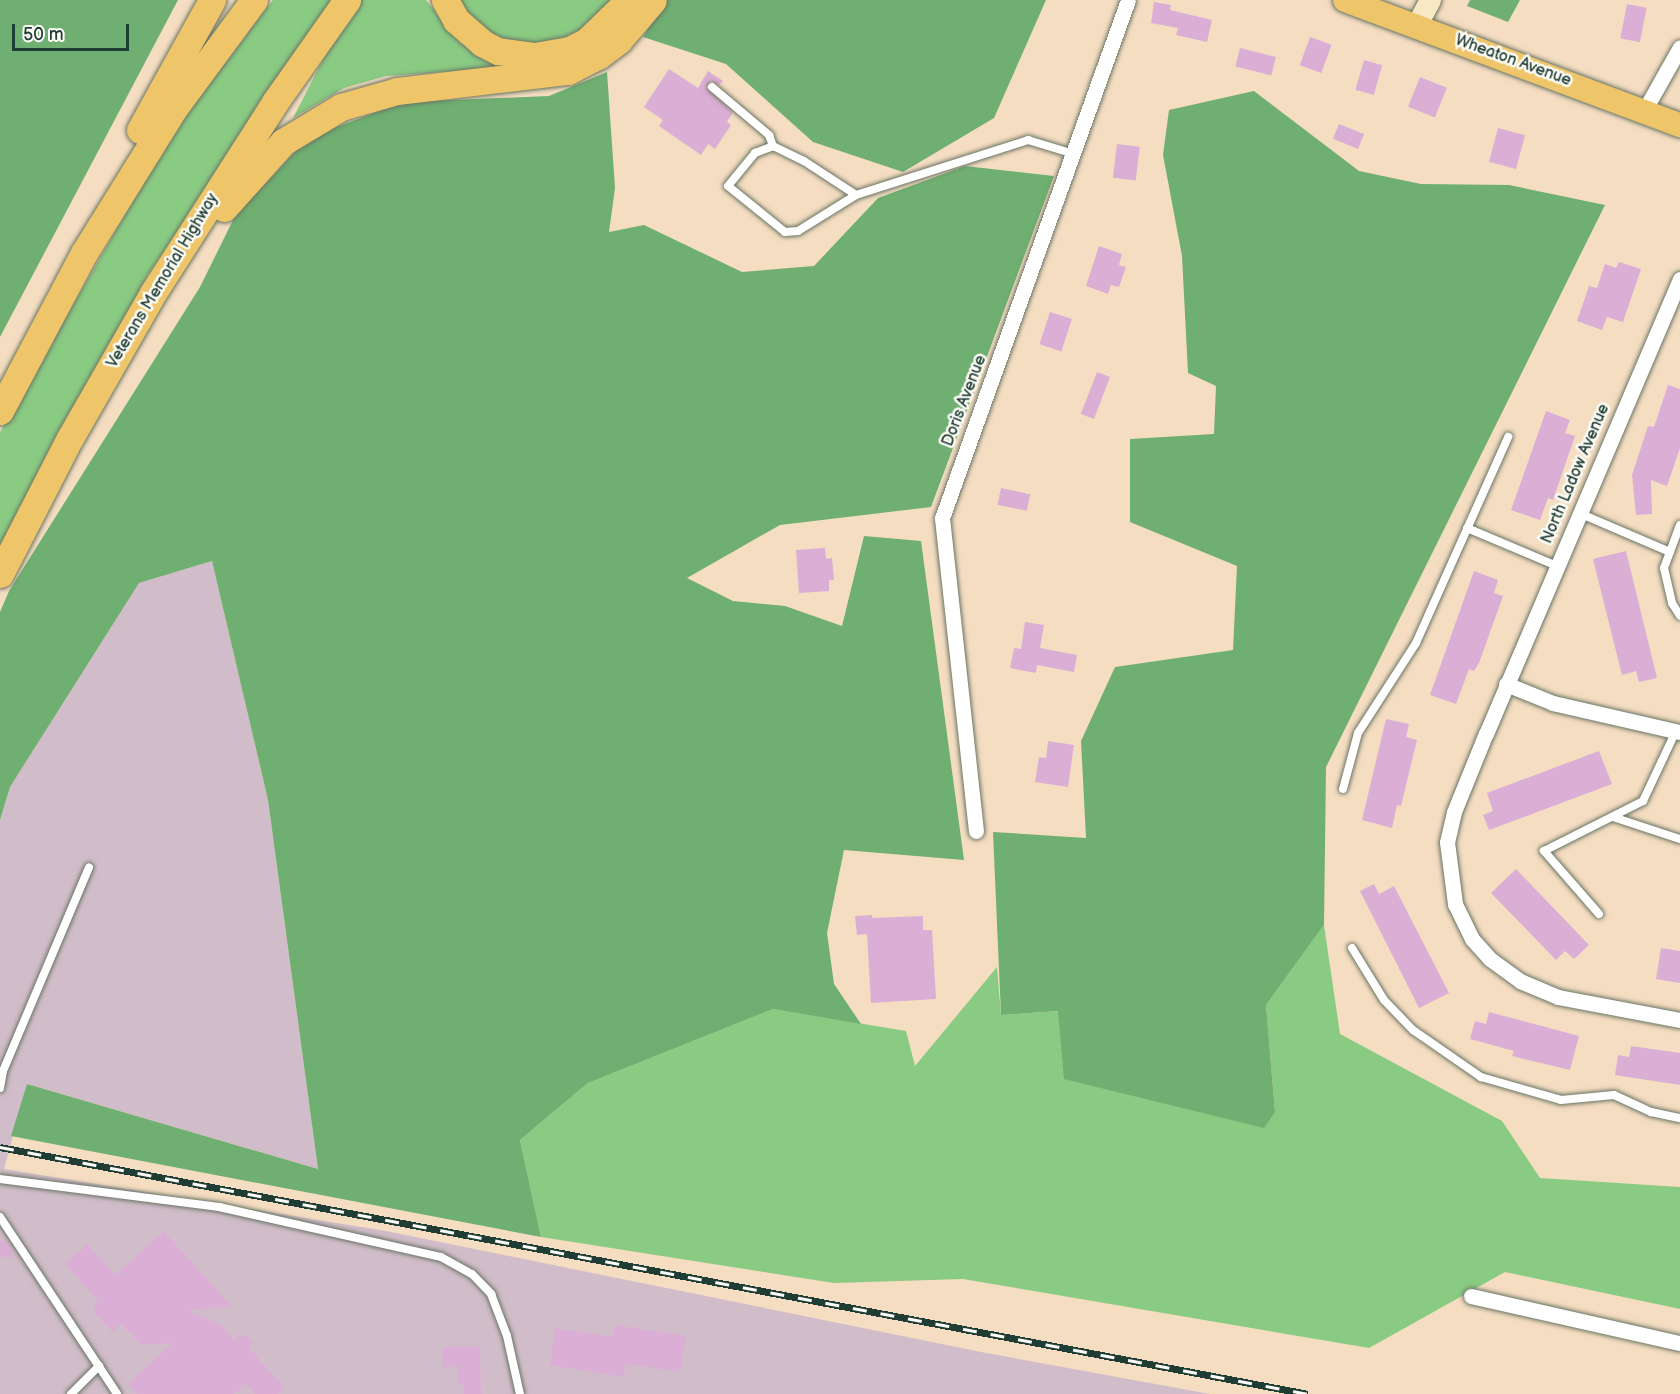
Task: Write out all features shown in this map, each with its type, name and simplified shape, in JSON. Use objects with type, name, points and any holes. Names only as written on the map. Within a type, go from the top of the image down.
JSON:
[{"type":"highway","points":[[84,253],[99,202],[212,0]]},
{"type":"highway","points":[[0,411],[84,253],[175,106],[254,0]]},
{"type":"highway","name":"Veterans Memorial Highway","points":[[0,574],[130,333],[190,232],[347,0]]},
{"type":"highway","points":[[445,0],[461,26],[482,43],[498,51],[534,56],[570,50],[587,41],[629,0]]},
{"type":"highway","points":[[130,333],[252,174],[284,142],[323,116],[397,90],[568,71],[598,56],[619,40],[654,0]]},
{"type":"main road","name":"Wheaton Avenue","points":[[1345,0],[1680,125]]},
{"type":"main road","points":[[1416,26],[1430,0]]},
{"type":"street","name":"Doris Avenue","points":[[976,831],[942,518],[1075,154],[1128,0]]},
{"type":"street","points":[[1644,111],[1680,47]]},
{"type":"street","name":"North Ladow Avenue","points":[[1680,279],[1506,684],[1454,812],[1448,842],[1455,904],[1472,939],[1520,981],[1558,997],[1680,1020]]},
{"type":"street","points":[[1506,684],[1553,703],[1678,732]]},
{"type":"street","points":[[1471,1296],[1680,1343]]},
{"type":"lane","points":[[712,87],[769,135],[773,146],[804,161],[856,195]]},
{"type":"lane","points":[[773,146],[755,153],[728,186],[785,232],[798,231],[856,195],[1028,140],[1075,154]]},
{"type":"lane","points":[[1343,789],[1358,733],[1416,643],[1508,437]]},
{"type":"lane","points":[[1579,513],[1670,552]]},
{"type":"lane","points":[[1680,525],[1664,568],[1672,603],[1680,616]]},
{"type":"lane","points":[[1467,528],[1557,566]]},
{"type":"lane","points":[[1599,914],[1544,851],[1643,801],[1678,732]]},
{"type":"lane","points":[[1613,817],[1680,839]]},
{"type":"lane","points":[[0,1088],[3,1071],[89,867]]},
{"type":"lane","points":[[1352,948],[1383,1000],[1413,1030],[1481,1077],[1561,1100],[1614,1095],[1651,1112],[1680,1118]]},
{"type":"lane","points":[[0,1179],[219,1207],[441,1257],[472,1274],[491,1294],[507,1336],[520,1394]]},
{"type":"lane","points":[[1,1219],[117,1394]]},
{"type":"lane","points":[[71,1394],[99,1366]]},
{"type":"shaded area","points":[[212,561],[268,800],[318,1169],[27,1084],[4,1169],[386,1231],[981,1352],[1210,1394],[0,1394],[0,820],[10,787],[139,583]]},
{"type":"green space","points":[[0,0],[178,0],[0,337]]},
{"type":"green space","points":[[273,0],[336,0],[147,276],[0,551],[0,432],[175,128]]},
{"type":"green space","points":[[359,0],[426,0],[460,43],[520,66],[386,76],[344,88],[293,118],[343,21]]},
{"type":"green space","points":[[456,0],[615,0],[593,24],[543,47],[493,39],[462,12]]},
{"type":"green space","points":[[666,0],[1046,0],[994,118],[903,172],[813,142],[726,64],[643,37]]},
{"type":"green space","points":[[1470,0],[1520,0],[1508,22],[1467,6]]},
{"type":"green space","points":[[607,72],[615,188],[609,232],[644,225],[742,272],[814,266],[878,198],[965,166],[1054,176],[931,507],[780,525],[687,578],[733,601],[785,606],[842,626],[864,536],[921,541],[964,860],[844,850],[827,933],[834,984],[861,1024],[773,1009],[588,1083],[520,1140],[541,1237],[11,1136],[27,1084],[318,1169],[268,800],[212,561],[139,583],[10,787],[0,820],[0,612],[9,591],[200,287],[235,216],[309,137],[404,102],[549,96]]},
{"type":"green space","points":[[1254,91],[1359,171],[1421,184],[1509,185],[1605,205],[1326,767],[1324,925],[1266,1005],[1275,1112],[1264,1128],[1064,1079],[1058,1011],[1001,1015],[993,832],[1086,838],[1081,741],[1115,667],[1233,650],[1237,566],[1130,522],[1130,439],[1214,434],[1216,386],[1188,373],[1182,256],[1163,155],[1169,110]]},
{"type":"green space","points":[[1324,925],[1340,1034],[1502,1121],[1540,1178],[1680,1187],[1680,1309],[1505,1272],[1369,1348],[963,1279],[834,1283],[541,1237],[520,1140],[588,1083],[773,1009],[906,1031],[915,1066],[997,967],[1001,1015],[1059,1011],[1275,1112],[1266,1005]]},
{"type":"building","points":[[1154,2],[1171,5],[1170,10],[1212,20],[1207,42],[1176,35],[1178,28],[1151,23]]},
{"type":"building","points":[[1627,4],[1647,8],[1640,42],[1620,38]]},
{"type":"building","points":[[1310,37],[1332,45],[1321,73],[1300,65]]},
{"type":"building","points":[[1240,48],[1276,57],[1271,75],[1235,66]]},
{"type":"building","points":[[1364,60],[1382,65],[1374,95],[1355,90]]},
{"type":"building","points":[[669,69],[698,88],[708,71],[723,81],[719,85],[711,81],[706,87],[733,112],[727,122],[731,125],[715,149],[708,144],[701,155],[659,126],[663,120],[644,107]]},
{"type":"building","points":[[1420,77],[1447,88],[1435,118],[1408,107]]},
{"type":"building","points":[[1339,124],[1364,134],[1358,149],[1333,139]]},
{"type":"building","points":[[1498,128],[1525,135],[1516,169],[1489,162]]},
{"type":"building","points":[[1117,144],[1140,147],[1136,181],[1113,178]]},
{"type":"building","points":[[1099,246],[1122,254],[1119,265],[1126,267],[1119,287],[1111,285],[1108,294],[1086,286]]},
{"type":"building","points":[[1619,262],[1641,269],[1623,322],[1607,317],[1602,330],[1577,321],[1589,286],[1597,288],[1605,264],[1616,268]]},
{"type":"building","points":[[1050,312],[1072,319],[1061,351],[1039,344]]},
{"type":"building","points":[[1097,372],[1110,377],[1094,419],[1081,414]]},
{"type":"building","points":[[1668,385],[1680,389],[1680,448],[1667,486],[1651,480],[1652,514],[1636,515],[1632,475],[1648,426],[1654,427]]},
{"type":"building","points":[[1546,411],[1570,420],[1565,433],[1575,436],[1553,500],[1548,498],[1540,520],[1511,510]]},
{"type":"building","points":[[1001,488],[1030,494],[1027,511],[997,505]]},
{"type":"building","points":[[825,548],[826,559],[832,558],[834,580],[829,580],[829,591],[799,593],[796,550]]},
{"type":"building","points":[[1626,551],[1657,678],[1639,682],[1636,671],[1622,675],[1593,559]]},
{"type":"building","points":[[1474,571],[1498,580],[1494,593],[1503,596],[1479,663],[1474,671],[1469,669],[1456,704],[1430,695]]},
{"type":"building","points":[[1025,622],[1044,625],[1040,648],[1077,655],[1074,672],[1037,665],[1036,673],[1010,668],[1014,648],[1021,649]]},
{"type":"building","points":[[1386,719],[1409,724],[1406,737],[1417,740],[1401,806],[1397,805],[1392,828],[1362,820]]},
{"type":"building","points":[[1048,741],[1074,745],[1068,787],[1035,782],[1039,757],[1046,758]]},
{"type":"building","points":[[1599,751],[1612,784],[1489,830],[1483,815],[1493,811],[1487,793]]},
{"type":"building","points":[[1516,869],[1589,945],[1574,959],[1565,951],[1556,960],[1491,893]]},
{"type":"building","points":[[1374,884],[1379,894],[1394,886],[1449,993],[1419,1008],[1360,891]]},
{"type":"building","points":[[872,915],[872,918],[923,916],[923,930],[932,930],[936,999],[871,1003],[867,934],[857,935],[855,916]]},
{"type":"building","points":[[1661,948],[1680,951],[1680,983],[1656,979]]},
{"type":"building","points":[[1489,1012],[1579,1036],[1570,1070],[1512,1056],[1514,1051],[1470,1039],[1475,1021],[1486,1024]]},
{"type":"building","points":[[1631,1046],[1680,1053],[1680,1085],[1615,1075],[1618,1055],[1629,1057]]},
{"type":"building","points":[[164,1231],[231,1306],[187,1310],[221,1325],[235,1341],[239,1333],[253,1340],[249,1348],[285,1388],[278,1394],[255,1394],[245,1384],[234,1394],[137,1394],[128,1384],[173,1343],[141,1345],[121,1324],[112,1332],[93,1312],[98,1301],[65,1264],[87,1244],[115,1275]]},
{"type":"building","points":[[0,1241],[9,1242],[13,1257],[0,1257]]},
{"type":"building","points":[[615,1325],[686,1336],[680,1372],[626,1364],[624,1377],[550,1365],[555,1328],[613,1337]]},
{"type":"building","points":[[443,1347],[480,1347],[481,1394],[464,1394],[464,1384],[457,1384],[457,1367],[443,1367]]},
{"type":"railway","points":[[0,1147],[1308,1394]]}]
